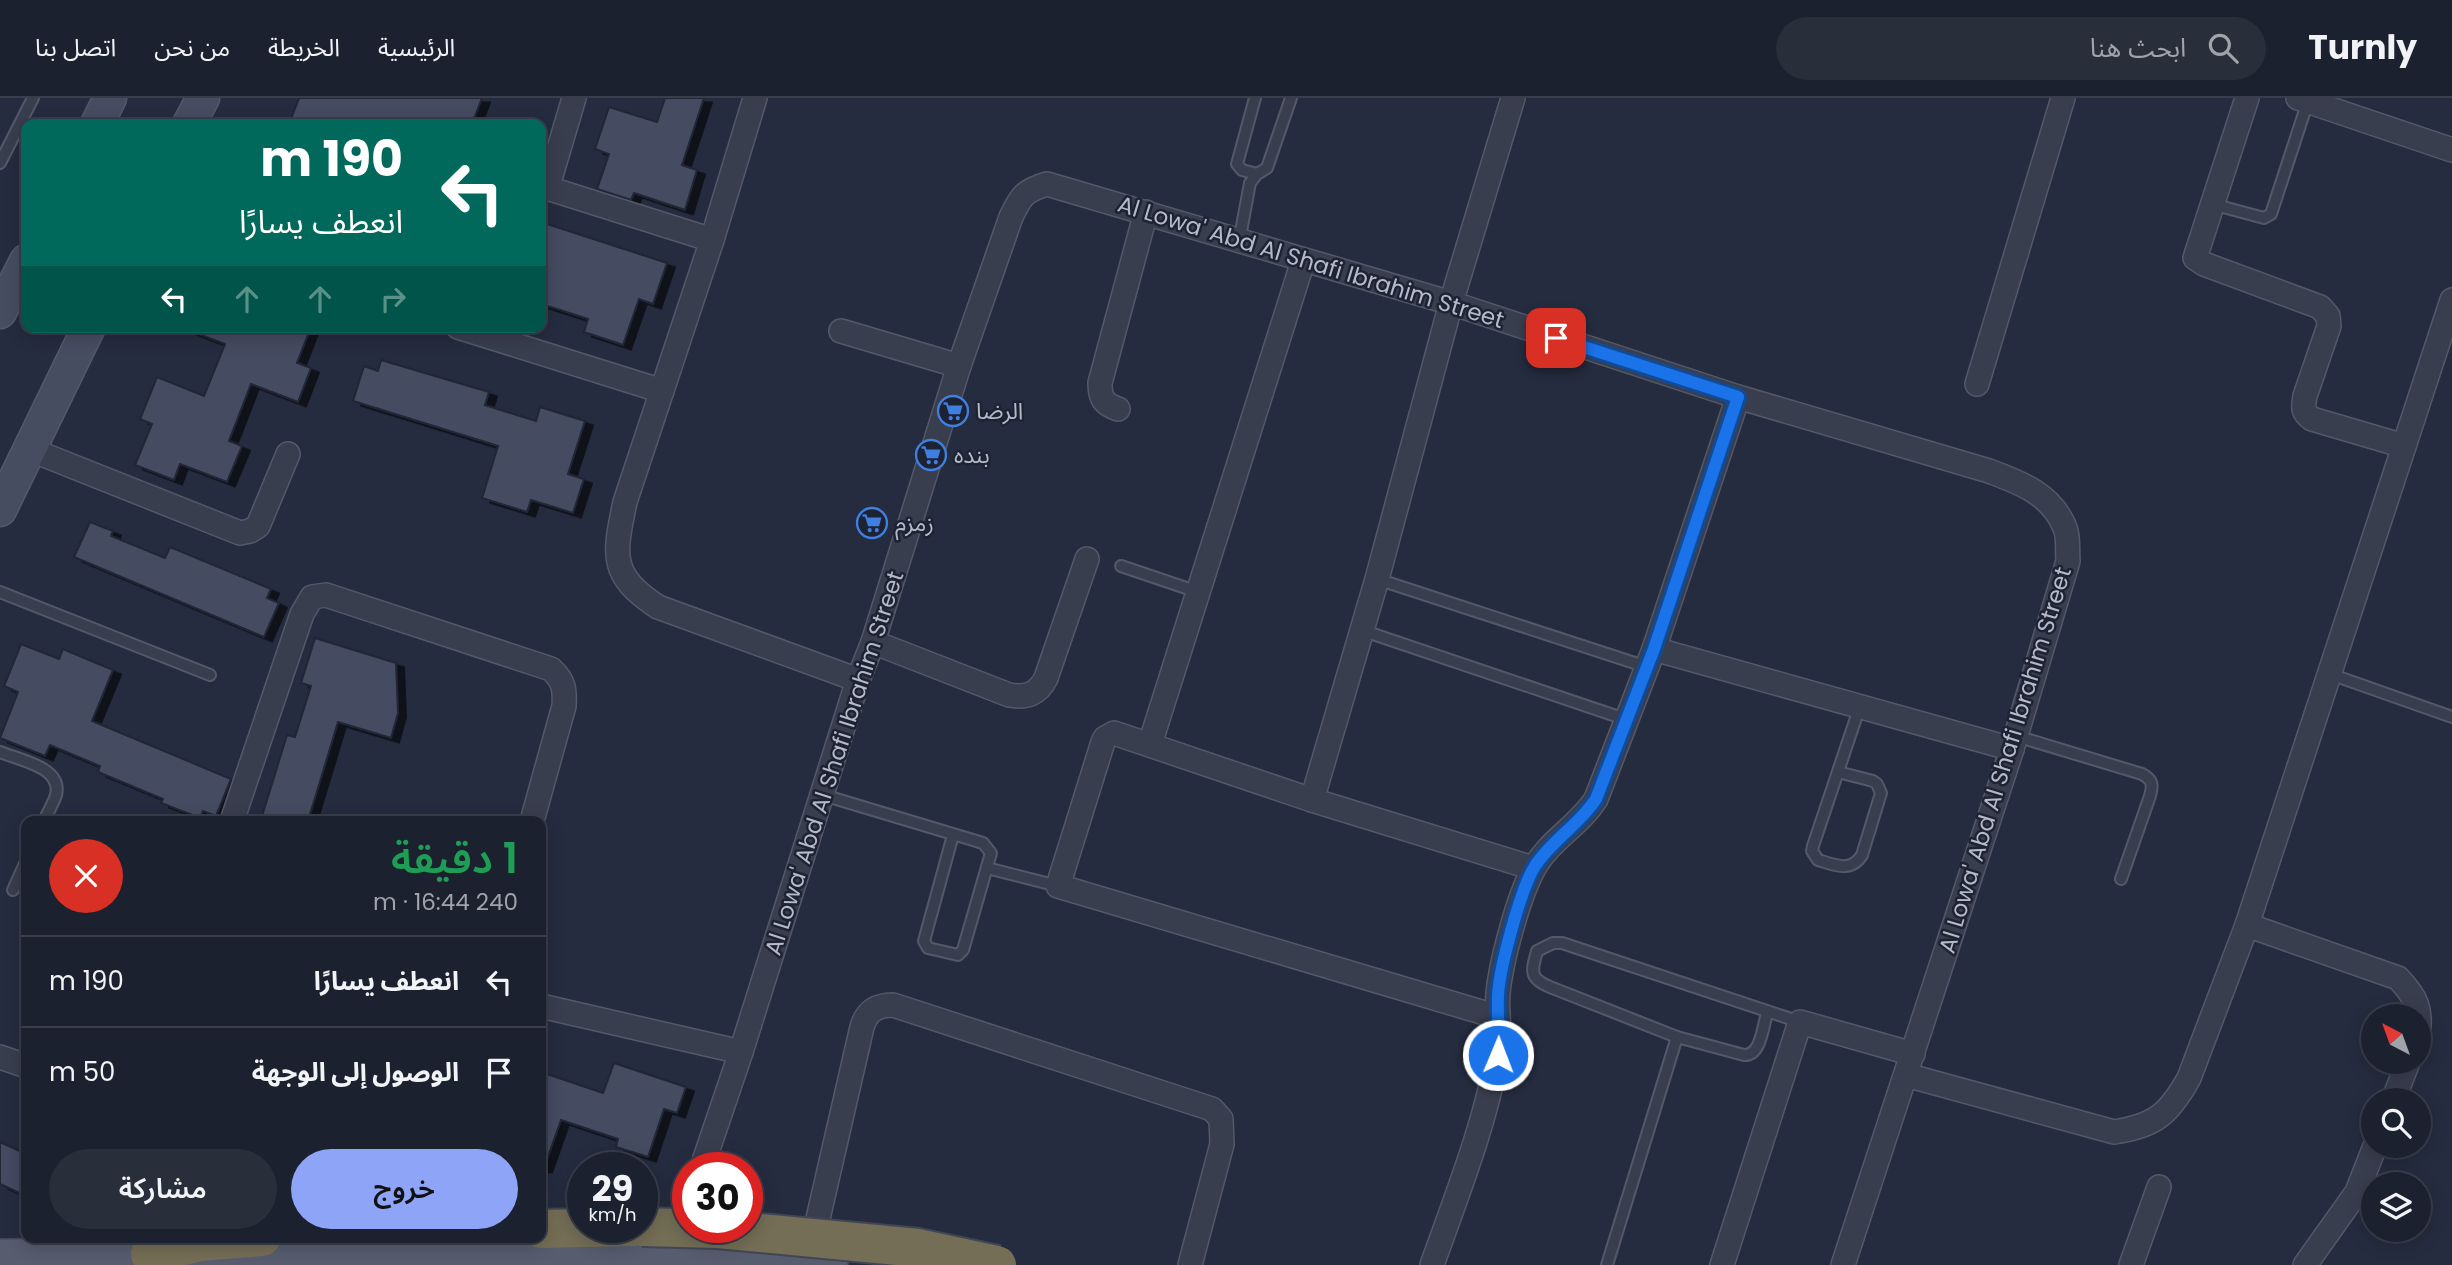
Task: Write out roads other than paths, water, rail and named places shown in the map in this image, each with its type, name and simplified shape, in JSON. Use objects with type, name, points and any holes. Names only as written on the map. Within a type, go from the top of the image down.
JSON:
[{"type":"highway","points":[[658,1227],[718,1229],[918,1248],[997,1265]]},
{"type":"highway","points":[[546,1229],[567,1228]]},
{"type":"highway","points":[[150,1254],[196,1243]]},
{"type":"main road","points":[[100,119],[110,98]]},
{"type":"main road","points":[[0,312],[21,271]]},
{"type":"main road","points":[[0,510],[86,333]]},
{"type":"main road","points":[[0,1257],[673,1252],[819,1264]]},
{"type":"street","points":[[755,98],[712,240],[625,502],[617,545],[620,571],[637,593],[659,607],[858,680]]},
{"type":"street","points":[[1312,800],[1377,579],[1451,303],[1513,98]]},
{"type":"street","points":[[1977,384],[2063,98]]},
{"type":"street","points":[[2247,98],[2195,258],[2320,307],[2328,316],[2329,326],[2305,396],[2305,414],[2312,419],[2404,446]]},
{"type":"street","points":[[546,181],[571,99]]},
{"type":"street","points":[[2303,100],[2452,150]]},
{"type":"street","name":"Al Lowa' Abd Al Shafi Ibrahim Street","points":[[707,1152],[858,680],[873,642],[959,366],[1011,217],[1021,197],[1030,189],[1047,184],[1451,303],[1738,397],[1989,471],[2024,484],[2047,500],[2066,528],[2068,561],[2014,742],[1843,1265]]},
{"type":"street","points":[[546,189],[712,240]]},
{"type":"street","points":[[1118,409],[1107,405],[1101,399],[1100,383],[1146,212]]},
{"type":"street","points":[[1150,744],[1303,261]]},
{"type":"street","points":[[1722,1265],[1800,1022],[1909,1064],[2091,1127],[2114,1132],[2139,1128],[2161,1117],[2177,1099],[2189,1078],[2247,925],[2452,300]]},
{"type":"street","points":[[841,331],[959,366]]},
{"type":"street","points":[[477,333],[662,391]]},
{"type":"street","points":[[1432,1265],[1490,1090],[1498,1055],[1498,994],[1523,894],[1534,868],[1559,837],[1581,819],[1596,799],[1651,658],[1738,397]]},
{"type":"street","points":[[29,449],[240,533],[258,526],[288,454]]},
{"type":"street","points":[[873,642],[1009,695],[1030,695],[1041,688],[1046,678],[1087,559]]},
{"type":"street","points":[[234,816],[302,614],[312,597],[326,595],[551,669],[560,677],[565,688],[564,706],[534,816]]},
{"type":"street","points":[[1651,658],[2014,742]]},
{"type":"street","points":[[1499,1017],[1058,886],[1105,737],[1118,733],[1312,800],[1534,868]]},
{"type":"street","points":[[2247,925],[2398,978],[2413,994],[2417,1004]]},
{"type":"street","points":[[819,1264],[862,1027],[865,1017],[872,1009],[882,1005],[905,1009],[1212,1109],[1221,1119],[1222,1144],[1190,1265]]},
{"type":"street","points":[[546,1007],[741,1052]]},
{"type":"street","points":[[0,1057],[21,1064]]},
{"type":"street","points":[[2305,1265],[2357,1192],[2370,1158]]},
{"type":"street","points":[[2131,1265],[2160,1187]]},
{"type":"street","points":[[673,1252],[676,1243]]},
{"type":"lane","points":[[22,119],[33,98]]},
{"type":"lane","points":[[1255,98],[1237,164],[1242,170],[1257,174]]},
{"type":"lane","points":[[1239,242],[1251,183],[1257,174],[1267,169],[1291,98]]},
{"type":"lane","points":[[2212,204],[2264,218],[2271,214],[2303,100]]},
{"type":"lane","points":[[0,163],[21,122]]},
{"type":"lane","points":[[1121,566],[1199,592]]},
{"type":"lane","points":[[1377,579],[1651,658]]},
{"type":"lane","points":[[0,592],[210,675]]},
{"type":"lane","points":[[1361,630],[1625,719]]},
{"type":"lane","points":[[2330,674],[2452,717]]},
{"type":"lane","points":[[1838,772],[1873,781],[1881,793],[1862,855],[1852,866],[1845,867],[1818,860],[1812,851],[1838,772],[1860,706]]},
{"type":"lane","points":[[2014,742],[2150,778],[2153,786],[2121,879]]},
{"type":"lane","points":[[0,752],[48,771],[55,778],[56,796],[46,816]]},
{"type":"lane","points":[[823,795],[983,843],[988,847],[991,853],[988,868],[962,952],[956,955],[928,948],[924,941],[953,835]]},
{"type":"lane","points":[[988,868],[1058,886]]},
{"type":"lane","points":[[13,890],[21,872]]},
{"type":"lane","points":[[1767,1013],[1755,1051],[1749,1055],[1677,1037],[1542,984],[1535,978],[1532,970],[1537,951],[1553,943],[1562,943],[1800,1022]]},
{"type":"lane","points":[[1606,1265],[1677,1037]]},
{"type":"place","name":"الرضا","points":[[953,411]]},
{"type":"place","name":"بنده","points":[[931,455]]},
{"type":"place","name":"زمزم","points":[[872,523]]}]
